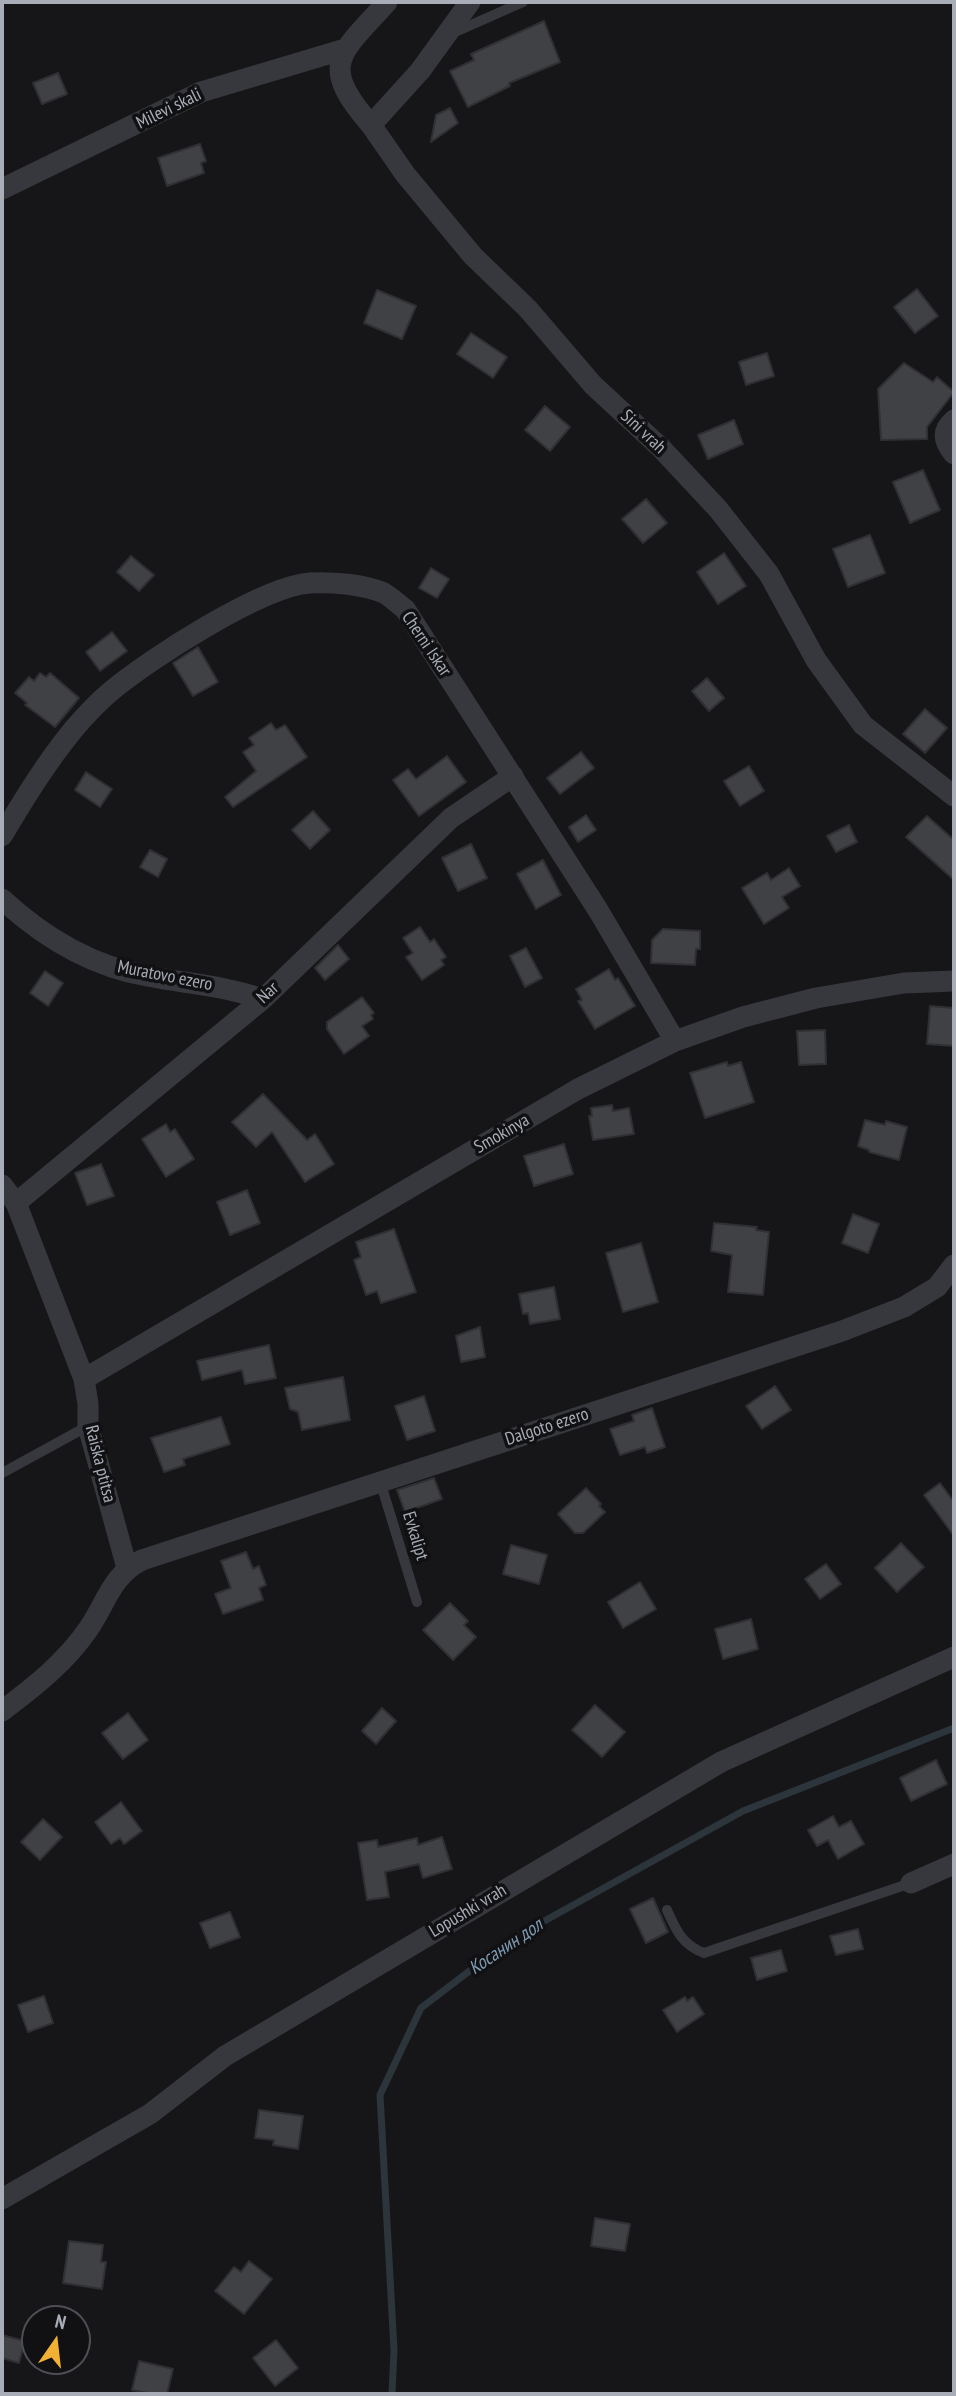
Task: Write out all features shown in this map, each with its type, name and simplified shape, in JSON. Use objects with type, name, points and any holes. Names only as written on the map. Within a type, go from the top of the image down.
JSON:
[{"type":"street","points":[[345,49],[387,2]]},
{"type":"street","points":[[371,125],[420,71],[470,2]]},
{"type":"street","name":"Sini vrah","points":[[345,49],[339,70],[343,85],[355,106],[405,174],[473,256],[528,309],[593,385],[662,448],[718,509],[769,574],[816,660],[863,725],[954,796]]},
{"type":"street","name":"Milevi skali","points":[[2,189],[201,92],[345,49]]},
{"type":"street","points":[[954,419],[944,436],[954,454]]},
{"type":"street","name":"Cherni Iskar","points":[[2,836],[36,780],[74,729],[110,692],[169,651],[238,609],[284,589],[308,583],[359,587],[384,593],[405,609],[598,910],[675,1041]]},
{"type":"street","name":"Nar","points":[[16,1203],[262,999],[451,818],[513,776]]},
{"type":"street","name":"Muratovo ezero","points":[[2,899],[23,919],[73,951],[108,966],[146,976],[233,989],[262,999]]},
{"type":"street","name":"Smokinya","points":[[85,1379],[578,1089],[675,1041],[743,1017],[816,998],[904,983],[954,981]]},
{"type":"street","name":"Raiska ptitsa","points":[[2,1185],[16,1203],[85,1379],[88,1426],[127,1568]]},
{"type":"street","name":"Dalgoto ezero","points":[[127,1568],[171,1549],[842,1331],[904,1307],[937,1287],[954,1265]]},
{"type":"street","points":[[2,1711],[41,1682],[66,1655],[89,1628],[106,1597],[127,1568]]},
{"type":"street","name":"Lopushki vrah","points":[[2,2199],[150,2114],[225,2056],[721,1762],[954,1657]]},
{"type":"street","points":[[911,1882],[954,1864]]},
{"type":"lane","points":[[444,37],[523,2]]},
{"type":"lane","points":[[2,1473],[88,1426]]},
{"type":"lane","name":"Evkalipt","points":[[380,1481],[417,1601]]},
{"type":"lane","points":[[667,1910],[679,1936],[690,1948],[704,1954],[911,1882]]},
{"type":"building","points":[[544,21],[560,62],[509,83],[510,86],[468,107],[450,71],[474,60],[471,54]]},
{"type":"building","points":[[58,73],[67,94],[42,104],[33,83]]},
{"type":"building","points":[[450,108],[458,123],[431,142],[436,115]]},
{"type":"building","points":[[200,144],[206,161],[201,163],[204,173],[167,186],[158,158]]},
{"type":"building","points":[[917,289],[938,316],[915,333],[894,307]]},
{"type":"building","points":[[377,290],[416,306],[402,339],[364,323]]},
{"type":"building","points":[[471,333],[507,357],[493,378],[457,354]]},
{"type":"building","points":[[767,353],[774,376],[746,385],[739,362]]},
{"type":"building","points":[[904,363],[933,382],[937,377],[954,392],[927,427],[927,439],[881,440],[878,389]]},
{"type":"building","points":[[545,406],[570,427],[550,451],[525,430]]},
{"type":"building","points":[[734,420],[743,444],[708,459],[698,435]]},
{"type":"building","points":[[923,470],[940,510],[910,523],[893,482]]},
{"type":"building","points":[[646,499],[667,523],[643,543],[622,519]]},
{"type":"building","points":[[870,535],[885,573],[848,587],[833,549]]},
{"type":"building","points":[[724,553],[746,586],[718,604],[697,572]]},
{"type":"building","points":[[131,556],[154,575],[139,591],[117,572]]},
{"type":"building","points":[[431,568],[449,579],[437,598],[419,588]]},
{"type":"building","points":[[112,632],[127,651],[100,671],[86,652]]},
{"type":"building","points":[[198,647],[218,682],[193,696],[173,663]]},
{"type":"building","points":[[40,673],[46,677],[50,673],[79,698],[55,727],[25,705],[27,703],[15,693],[29,677],[34,681]]},
{"type":"building","points":[[707,678],[724,698],[709,711],[692,691]]},
{"type":"building","points":[[925,709],[947,728],[925,753],[903,734]]},
{"type":"building","points":[[271,723],[276,730],[285,725],[307,757],[233,807],[225,797],[256,771],[243,752],[254,745],[249,738]]},
{"type":"building","points":[[581,752],[594,768],[560,794],[547,778]]},
{"type":"building","points":[[447,756],[466,782],[419,816],[393,780],[408,769],[416,779]]},
{"type":"building","points":[[749,766],[764,791],[740,806],[724,781]]},
{"type":"building","points":[[86,772],[112,789],[100,807],[75,790]]},
{"type":"building","points":[[313,811],[330,830],[310,849],[292,830]]},
{"type":"building","points":[[586,815],[596,830],[578,842],[569,827]]},
{"type":"building","points":[[927,816],[954,840],[954,880],[906,837]]},
{"type":"building","points":[[849,825],[857,842],[836,852],[827,836]]},
{"type":"building","points":[[471,844],[487,878],[458,891],[442,858]]},
{"type":"building","points":[[150,850],[167,859],[158,877],[140,867]]},
{"type":"building","points":[[543,860],[561,895],[536,909],[517,874]]},
{"type":"building","points":[[789,868],[800,886],[782,897],[789,908],[764,924],[742,888],[767,873],[771,880]]},
{"type":"building","points":[[420,927],[430,942],[434,939],[446,957],[441,960],[444,965],[422,980],[406,957],[413,953],[403,938]]},
{"type":"building","points":[[663,929],[700,931],[700,949],[696,949],[695,965],[651,963],[652,940]]},
{"type":"building","points":[[338,945],[349,959],[325,980],[315,968]]},
{"type":"building","points":[[526,948],[542,978],[525,987],[510,956]]},
{"type":"building","points":[[609,969],[615,980],[618,978],[635,1006],[595,1029],[578,1001],[582,1000],[576,989]]},
{"type":"building","points":[[45,971],[63,983],[48,1006],[30,993]]},
{"type":"building","points":[[362,997],[374,1013],[371,1015],[373,1019],[362,1026],[369,1036],[344,1054],[327,1029],[327,1022]]},
{"type":"building","points":[[930,1006],[954,1008],[954,1046],[927,1044]]},
{"type":"building","points":[[825,1030],[826,1064],[799,1065],[797,1031]]},
{"type":"building","points":[[727,1062],[728,1066],[741,1062],[754,1102],[705,1118],[690,1073]]},
{"type":"building","points":[[263,1094],[307,1140],[315,1134],[334,1164],[305,1182],[272,1132],[256,1147],[232,1122]]},
{"type":"building","points":[[612,1105],[613,1111],[629,1108],[634,1134],[593,1140],[589,1116],[592,1116],[591,1108]]},
{"type":"building","points":[[865,1120],[885,1125],[886,1121],[907,1127],[899,1160],[869,1152],[858,1146]]},
{"type":"building","points":[[166,1124],[170,1132],[175,1129],[194,1159],[166,1177],[142,1139]]},
{"type":"building","points":[[564,1144],[573,1174],[534,1186],[524,1156]]},
{"type":"building","points":[[101,1164],[114,1196],[87,1205],[75,1173]]},
{"type":"building","points":[[247,1190],[260,1223],[230,1235],[217,1202]]},
{"type":"building","points":[[853,1214],[879,1224],[868,1253],[842,1243]]},
{"type":"building","points":[[714,1223],[757,1227],[756,1230],[769,1232],[763,1295],[728,1292],[732,1255],[711,1251]]},
{"type":"building","points":[[394,1229],[416,1292],[381,1303],[377,1291],[366,1295],[354,1260],[361,1257],[356,1242]]},
{"type":"building","points":[[641,1243],[658,1302],[623,1312],[606,1253]]},
{"type":"building","points":[[554,1287],[560,1319],[530,1324],[528,1313],[523,1314],[519,1294]]},
{"type":"building","points":[[480,1327],[485,1357],[461,1362],[456,1336]]},
{"type":"building","points":[[269,1345],[276,1378],[245,1384],[242,1370],[202,1380],[197,1361]]},
{"type":"building","points":[[343,1377],[350,1420],[302,1430],[298,1412],[290,1409],[285,1388]]},
{"type":"building","points":[[775,1386],[791,1410],[762,1429],[746,1406]]},
{"type":"building","points":[[424,1396],[435,1431],[407,1440],[395,1406]]},
{"type":"building","points":[[652,1408],[665,1447],[647,1453],[645,1447],[620,1455],[610,1429],[634,1421],[632,1415]]},
{"type":"building","points":[[221,1417],[230,1444],[183,1459],[185,1465],[164,1472],[151,1438]]},
{"type":"building","points":[[434,1478],[442,1499],[405,1512],[397,1490]]},
{"type":"building","points":[[940,1483],[954,1502],[954,1536],[924,1495]]},
{"type":"building","points":[[586,1488],[605,1512],[583,1533],[575,1533],[558,1514]]},
{"type":"building","points":[[901,1543],[924,1567],[897,1592],[875,1568]]},
{"type":"building","points":[[511,1545],[547,1555],[539,1584],[503,1574]]},
{"type":"building","points":[[246,1552],[253,1569],[259,1566],[266,1585],[259,1588],[263,1600],[223,1614],[215,1594],[231,1588],[221,1561]]},
{"type":"building","points":[[826,1564],[841,1584],[820,1599],[805,1579]]},
{"type":"building","points":[[640,1582],[656,1609],[623,1628],[608,1602]]},
{"type":"building","points":[[450,1603],[468,1621],[464,1625],[476,1637],[453,1660],[423,1630]]},
{"type":"building","points":[[751,1619],[758,1649],[723,1659],[715,1629]]},
{"type":"building","points":[[595,1705],[625,1732],[602,1757],[572,1730]]},
{"type":"building","points":[[382,1708],[396,1721],[376,1744],[362,1731]]},
{"type":"building","points":[[128,1713],[148,1740],[123,1759],[102,1733]]},
{"type":"building","points":[[936,1760],[947,1784],[911,1801],[900,1778]]},
{"type":"building","points":[[121,1802],[142,1831],[124,1844],[120,1838],[111,1844],[95,1822]]},
{"type":"building","points":[[833,1816],[839,1827],[851,1821],[864,1844],[838,1859],[828,1840],[817,1846],[808,1830]]},
{"type":"building","points":[[43,1819],[62,1837],[40,1860],[21,1842]]},
{"type":"building","points":[[442,1837],[452,1869],[423,1878],[419,1864],[385,1872],[389,1897],[367,1900],[358,1843],[377,1840],[378,1847],[417,1838],[418,1845]]},
{"type":"building","points":[[653,1898],[668,1932],[646,1943],[630,1909]]},
{"type":"building","points":[[230,1912],[240,1937],[210,1948],[200,1923]]},
{"type":"building","points":[[858,1929],[863,1949],[836,1955],[830,1936]]},
{"type":"building","points":[[781,1950],[787,1971],[757,1980],[751,1958]]},
{"type":"building","points":[[44,1996],[53,2023],[28,2032],[18,2005]]},
{"type":"building","points":[[685,1997],[687,2001],[693,1997],[704,2014],[677,2032],[663,2010]]},
{"type":"building","points":[[259,2110],[303,2116],[298,2149],[273,2145],[274,2140],[255,2138]]},
{"type":"building","points":[[595,2218],[630,2224],[625,2251],[591,2246]]},
{"type":"building","points":[[69,2241],[103,2245],[101,2262],[106,2262],[102,2289],[63,2283]]},
{"type":"building","points":[[249,2261],[272,2279],[244,2314],[215,2291],[234,2267],[241,2272]]},
{"type":"building","points":[[2,2335],[21,2340],[19,2363],[2,2358]]},
{"type":"building","points":[[276,2340],[298,2368],[275,2386],[253,2358]]},
{"type":"building","points":[[139,2361],[173,2369],[167,2394],[132,2390]]},
{"type":"waterway","name":"Косанин дол","points":[[392,2394],[394,2350],[380,2095],[421,2008],[510,1940],[743,1811],[954,1728]]}]
